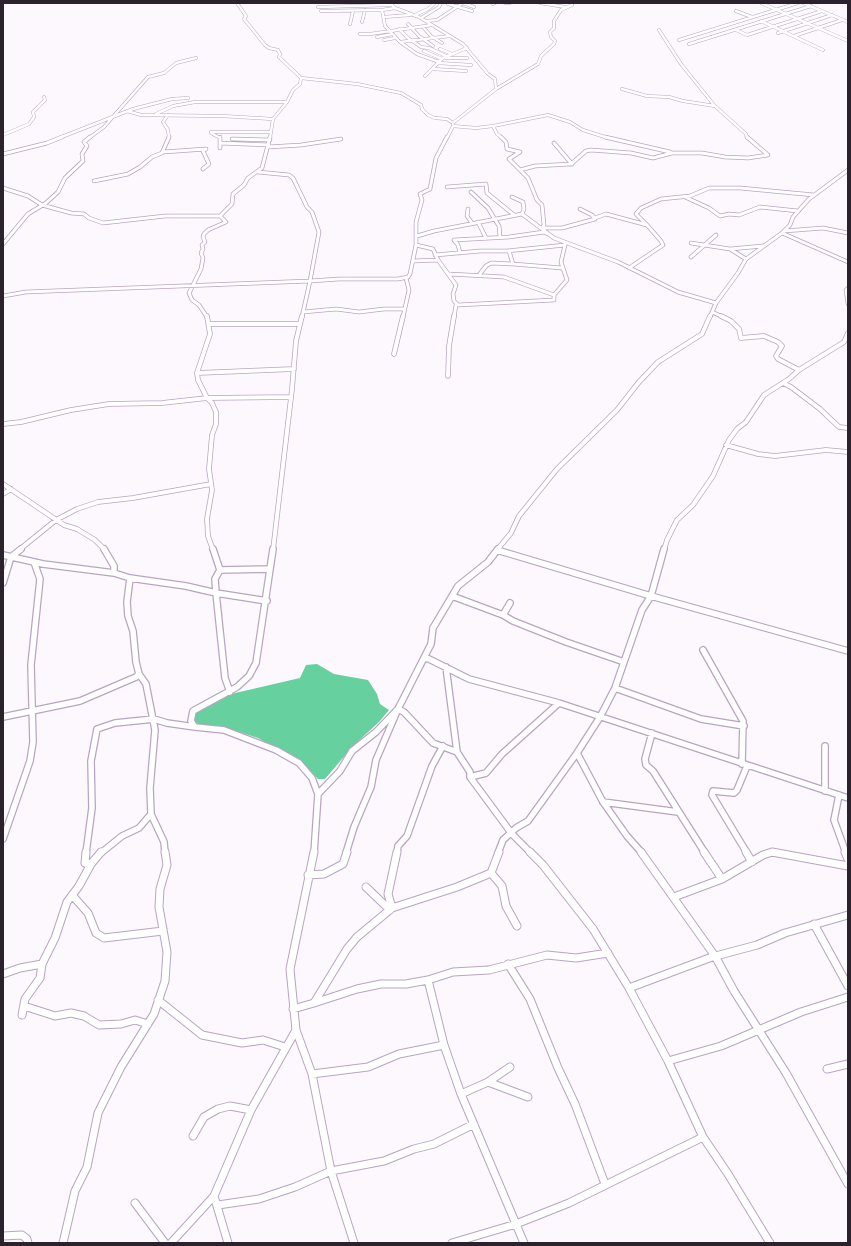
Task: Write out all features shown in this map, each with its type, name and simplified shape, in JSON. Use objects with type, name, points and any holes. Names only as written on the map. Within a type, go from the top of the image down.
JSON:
[{"type":"street","points":[[237,3],[246,16],[244,19],[265,45],[268,48],[278,50],[280,54],[279,57],[301,78],[357,84],[401,93],[408,96],[420,105],[428,115],[435,118],[447,119],[453,124],[476,128],[548,115],[570,122],[583,130],[614,140],[672,153],[702,153],[725,157],[748,158],[768,155],[747,138],[746,134],[715,106],[680,64],[659,30]]},
{"type":"street","points":[[384,17],[414,15],[428,9],[435,3]]},
{"type":"street","points":[[421,18],[439,7],[441,3]]},
{"type":"street","points":[[504,3],[510,3]]},
{"type":"street","points":[[540,3],[565,7],[572,5],[572,3]]},
{"type":"street","points":[[761,3],[848,40]]},
{"type":"street","points":[[679,40],[798,3]]},
{"type":"street","points":[[803,3],[848,22]]},
{"type":"street","points":[[318,7],[390,4],[395,8],[421,18],[463,44],[488,74],[495,79],[496,89]]},
{"type":"street","points":[[426,21],[437,20],[456,7],[462,4],[474,9],[456,7],[448,4]]},
{"type":"street","points":[[689,44],[811,6]]},
{"type":"street","points":[[3,296],[26,292],[406,278],[410,274],[416,245],[416,222],[422,200],[420,194],[430,189],[436,158],[453,124],[496,89],[538,64],[541,56],[554,44],[555,41],[551,37],[550,32],[554,28],[554,21],[565,7]]},
{"type":"street","points":[[321,11],[341,12],[395,8]]},
{"type":"street","points":[[362,22],[365,10]]},
{"type":"street","points":[[382,10],[385,26],[400,42],[417,54],[461,67]]},
{"type":"street","points":[[453,10],[469,14]]},
{"type":"street","points":[[350,24],[353,11]]},
{"type":"street","points":[[736,11],[823,50]]},
{"type":"street","points":[[726,25],[747,35],[822,11]]},
{"type":"street","points":[[778,33],[832,15]]},
{"type":"street","points":[[794,36],[842,20]]},
{"type":"street","points":[[408,24],[424,40],[433,46]]},
{"type":"street","points":[[360,34],[432,25]]},
{"type":"street","points":[[423,27],[442,43]]},
{"type":"street","points":[[400,29],[412,41],[421,47],[429,48],[446,56]]},
{"type":"street","points":[[377,37],[392,34]]},
{"type":"street","points":[[400,42],[450,36]]},
{"type":"street","points":[[384,40],[395,38]]},
{"type":"street","points":[[425,76],[439,61],[446,56],[467,48]]},
{"type":"street","points":[[440,49],[452,54]]},
{"type":"street","points":[[424,51],[439,61],[471,65]]},
{"type":"street","points":[[3,244],[28,214],[58,192],[65,178],[83,161],[82,154],[87,146],[84,142],[104,128],[148,77],[164,73],[176,63],[196,58]]},
{"type":"street","points":[[439,61],[467,60]]},
{"type":"street","points":[[433,69],[466,71]]},
{"type":"street","points":[[3,188],[28,196],[42,205],[71,213],[84,214],[89,218],[103,223],[165,216],[220,216],[232,204],[233,194],[244,185],[248,178],[262,168],[269,146],[273,119],[287,102],[293,90],[300,84],[301,78]]},
{"type":"street","points":[[622,88],[648,96],[669,97],[683,101],[715,106]]},
{"type":"street","points":[[3,135],[30,124],[34,117],[33,112],[45,100],[44,97]]},
{"type":"street","points":[[3,154],[47,143],[127,111],[170,99],[188,98]]},
{"type":"street","points":[[154,115],[174,106],[195,102],[287,102]]},
{"type":"street","points":[[127,111],[141,115],[230,116],[273,119]]},
{"type":"street","points":[[163,152],[169,138],[168,130],[163,122],[168,115]]},
{"type":"street","points":[[493,126],[497,134],[506,142],[507,148],[520,152],[509,159],[528,178],[537,200],[543,207],[544,225],[542,228]]},
{"type":"street","points":[[220,148],[220,137],[210,132],[270,132]]},
{"type":"street","points":[[232,139],[270,140]]},
{"type":"street","points":[[220,143],[269,146],[301,145],[342,139]]},
{"type":"street","points":[[554,144],[558,146],[572,164]]},
{"type":"street","points":[[94,181],[128,174],[163,152],[206,149],[203,151],[209,164],[203,169]]},
{"type":"street","points":[[520,170],[535,166],[572,164],[588,151],[631,153],[652,158],[658,158],[672,153]]},
{"type":"street","points":[[308,875],[324,874],[343,864],[354,827],[371,787],[376,760],[398,709],[431,644],[433,628],[458,586],[488,562],[511,533],[519,516],[557,469],[617,410],[639,382],[658,362],[702,334],[716,303],[738,273],[746,259],[783,232],[790,225],[793,217],[798,211],[814,195],[848,170]]},
{"type":"street","points":[[195,727],[190,717],[193,711],[237,688],[249,676],[256,663],[267,601],[291,397],[296,341],[308,295],[319,232],[312,212],[307,206],[293,178],[289,175],[258,172]]},
{"type":"street","points":[[447,187],[486,184],[487,193],[514,215]]},
{"type":"street","points":[[629,268],[663,245],[636,214],[641,208],[660,199],[685,197],[704,189],[720,188],[814,195]]},
{"type":"street","points":[[471,192],[488,208],[499,226],[500,237]]},
{"type":"street","points":[[512,197],[523,202],[524,209],[522,214]]},
{"type":"street","points":[[685,197],[708,208],[720,216],[728,214],[739,215],[760,207],[798,211]]},
{"type":"street","points":[[468,209],[467,216],[472,223]]},
{"type":"street","points":[[580,209],[596,218]]},
{"type":"street","points":[[417,236],[494,218],[522,214],[565,244],[588,250],[678,292],[716,303]]},
{"type":"street","points":[[542,228],[562,228],[589,221],[606,214],[647,225]]},
{"type":"street","points":[[220,216],[226,222],[208,230],[204,234],[203,237],[205,242],[202,245],[203,249],[201,253],[203,258],[201,269],[189,293],[192,300],[199,305],[207,316],[209,324],[210,334],[197,374],[198,380],[216,412],[216,424],[212,434],[209,469],[212,490],[207,519],[208,536],[220,570],[215,579],[216,593],[225,678],[230,692]]},
{"type":"street","points":[[478,222],[486,238]]},
{"type":"street","points":[[783,232],[823,228],[848,233]]},
{"type":"street","points":[[460,253],[458,245],[454,240],[544,232],[550,234]]},
{"type":"street","points":[[783,232],[848,262]]},
{"type":"street","points":[[691,257],[716,235]]},
{"type":"street","points":[[691,243],[730,249],[764,246]]},
{"type":"street","points":[[435,255],[509,251],[565,244]]},
{"type":"street","points":[[456,304],[554,300],[554,295],[567,280],[560,262],[565,244]]},
{"type":"street","points":[[416,245],[432,248],[438,260],[456,285],[453,294],[456,304],[449,346],[448,376]]},
{"type":"street","points":[[730,249],[746,259]]},
{"type":"street","points":[[509,251],[513,264]]},
{"type":"street","points":[[413,261],[438,260]]},
{"type":"street","points":[[479,275],[486,266],[491,263],[562,268]]},
{"type":"street","points":[[449,274],[504,277],[554,295]]},
{"type":"street","points":[[394,354],[409,290],[406,278]]},
{"type":"street","points":[[848,288],[846,290],[848,304]]},
{"type":"street","points":[[303,312],[336,309],[359,312],[384,309],[404,309]]},
{"type":"street","points":[[712,312],[731,321],[738,329],[741,338],[764,336],[778,342],[782,346],[776,356],[778,359],[799,370]]},
{"type":"street","points":[[209,324],[300,324]]},
{"type":"street","points":[[314,1003],[347,949],[357,937],[391,909],[457,887],[491,873],[503,840],[512,834],[516,828],[528,821],[577,753],[600,717],[615,688],[642,610],[651,596],[667,540],[677,520],[693,505],[713,476],[726,445],[737,429],[746,422],[764,395],[783,383],[799,370],[844,342],[848,333]]},
{"type":"street","points":[[197,374],[294,369]]},
{"type":"street","points":[[783,383],[791,387],[820,409],[839,427],[848,428]]},
{"type":"street","points":[[3,424],[21,422],[71,410],[109,404],[162,404],[207,398],[291,397]]},
{"type":"street","points":[[726,445],[758,454],[775,456],[826,450],[848,452]]},
{"type":"street","points":[[3,484],[64,525],[83,532],[104,549],[114,566],[114,573]]},
{"type":"street","points":[[3,583],[11,557],[56,520],[77,508],[98,502],[133,498],[212,484]]},
{"type":"street","points":[[3,490],[11,489]]},
{"type":"street","points":[[3,494],[11,489]]},
{"type":"street","points":[[497,550],[651,596],[773,628],[848,651]]},
{"type":"street","points":[[3,555],[34,562],[86,571],[114,573],[130,578],[186,586],[216,593],[267,601]]},
{"type":"street","points":[[3,839],[30,761],[33,742],[31,665],[40,579],[34,562]]},
{"type":"street","points":[[220,570],[270,569]]},
{"type":"street","points":[[63,1243],[75,1191],[87,1167],[98,1113],[121,1067],[154,1014],[165,981],[167,952],[160,907],[160,889],[167,865],[164,842],[151,814],[150,788],[155,730],[146,684],[139,674],[133,631],[128,616],[127,602],[130,578]]},
{"type":"street","points":[[452,596],[487,608],[531,629],[624,662]]},
{"type":"street","points":[[503,615],[510,603]]},
{"type":"street","points":[[703,650],[743,721],[744,726],[744,765],[737,790],[734,793],[717,791],[713,792],[712,795],[752,862]]},
{"type":"street","points":[[424,658],[469,679],[559,702],[744,765],[848,798]]},
{"type":"street","points":[[446,667],[457,752],[470,772],[470,777],[512,834],[543,865],[593,929],[629,988],[668,1061],[704,1137],[770,1243]]},
{"type":"street","points":[[3,717],[80,700],[136,677],[139,674]]},
{"type":"street","points":[[615,688],[701,719],[744,726]]},
{"type":"street","points":[[470,777],[486,773],[502,754],[559,702]]},
{"type":"street","points":[[398,709],[404,712],[433,742],[457,752]]},
{"type":"street","points":[[318,794],[340,771],[352,751],[376,732],[398,709]]},
{"type":"street","points":[[91,864],[85,863],[92,808],[91,761],[97,729],[115,723],[154,719],[167,723],[224,730],[276,750],[299,763],[312,778],[318,794],[314,854],[308,875],[290,969],[293,1009],[296,1030],[312,1074],[331,1171],[354,1243]]},
{"type":"street","points":[[652,733],[646,765],[653,771],[722,879]]},
{"type":"street","points":[[391,909],[388,894],[398,846],[407,836],[432,766],[443,746]]},
{"type":"street","points":[[825,746],[825,791]]},
{"type":"street","points":[[577,753],[603,802],[627,836],[647,858],[715,956],[734,991],[759,1029],[824,1137],[848,1184]]},
{"type":"street","points":[[839,795],[834,820],[848,859]]},
{"type":"street","points":[[603,802],[678,812]]},
{"type":"street","points":[[22,1015],[25,999],[40,978],[42,964],[51,949],[68,902],[91,864],[103,850],[122,836],[138,828],[151,814]]},
{"type":"street","points":[[674,897],[722,879],[763,855],[772,852],[848,866]]},
{"type":"street","points":[[491,873],[502,886],[506,906],[517,926]]},
{"type":"street","points":[[366,887],[391,909]]},
{"type":"street","points":[[72,895],[88,913],[96,933],[104,938],[163,931]]},
{"type":"street","points":[[629,988],[715,956],[757,945],[785,933],[848,915]]},
{"type":"street","points":[[814,924],[848,986]]},
{"type":"street","points":[[293,1009],[357,989],[381,984],[406,984],[428,980],[453,972],[489,970],[547,955],[576,958],[608,953]]},
{"type":"street","points":[[3,974],[20,968],[42,964]]},
{"type":"street","points":[[508,964],[530,999],[558,1068],[575,1104],[605,1184]]},
{"type":"street","points":[[428,980],[444,1045],[461,1094],[524,1243]]},
{"type":"street","points":[[668,1061],[721,1046],[801,1012],[848,996]]},
{"type":"street","points":[[158,1000],[202,1035],[242,1043],[263,1040],[285,1047]]},
{"type":"street","points":[[24,1006],[55,1016],[71,1013],[84,1016],[99,1025],[121,1024],[135,1020],[148,1024]]},
{"type":"street","points":[[173,1242],[214,1196],[251,1110],[285,1047],[296,1030]]},
{"type":"street","points":[[312,1074],[368,1067],[399,1054],[444,1045]]},
{"type":"street","points":[[827,1069],[848,1064]]},
{"type":"street","points":[[461,1094],[488,1082],[510,1067]]},
{"type":"street","points":[[488,1082],[528,1097]]},
{"type":"street","points":[[193,1136],[204,1117],[218,1109],[230,1106],[251,1110]]},
{"type":"street","points":[[218,1205],[258,1199],[331,1171],[384,1161],[414,1149],[434,1144],[474,1124]]},
{"type":"street","points":[[452,1243],[516,1224],[569,1203],[605,1184],[704,1137]]},
{"type":"street","points":[[214,1196],[218,1205],[222,1228],[228,1243]]},
{"type":"street","points":[[135,1203],[165,1243]]},
{"type":"street","points":[[3,1236],[22,1236],[27,1239],[28,1243]]},
{"type":"green space","points":[[317,664],[334,674],[368,680],[377,694],[380,704],[389,710],[379,722],[353,746],[325,779],[318,779],[294,759],[258,738],[233,730],[199,725],[194,721],[194,715],[199,710],[231,694],[300,678],[306,665]]}]
